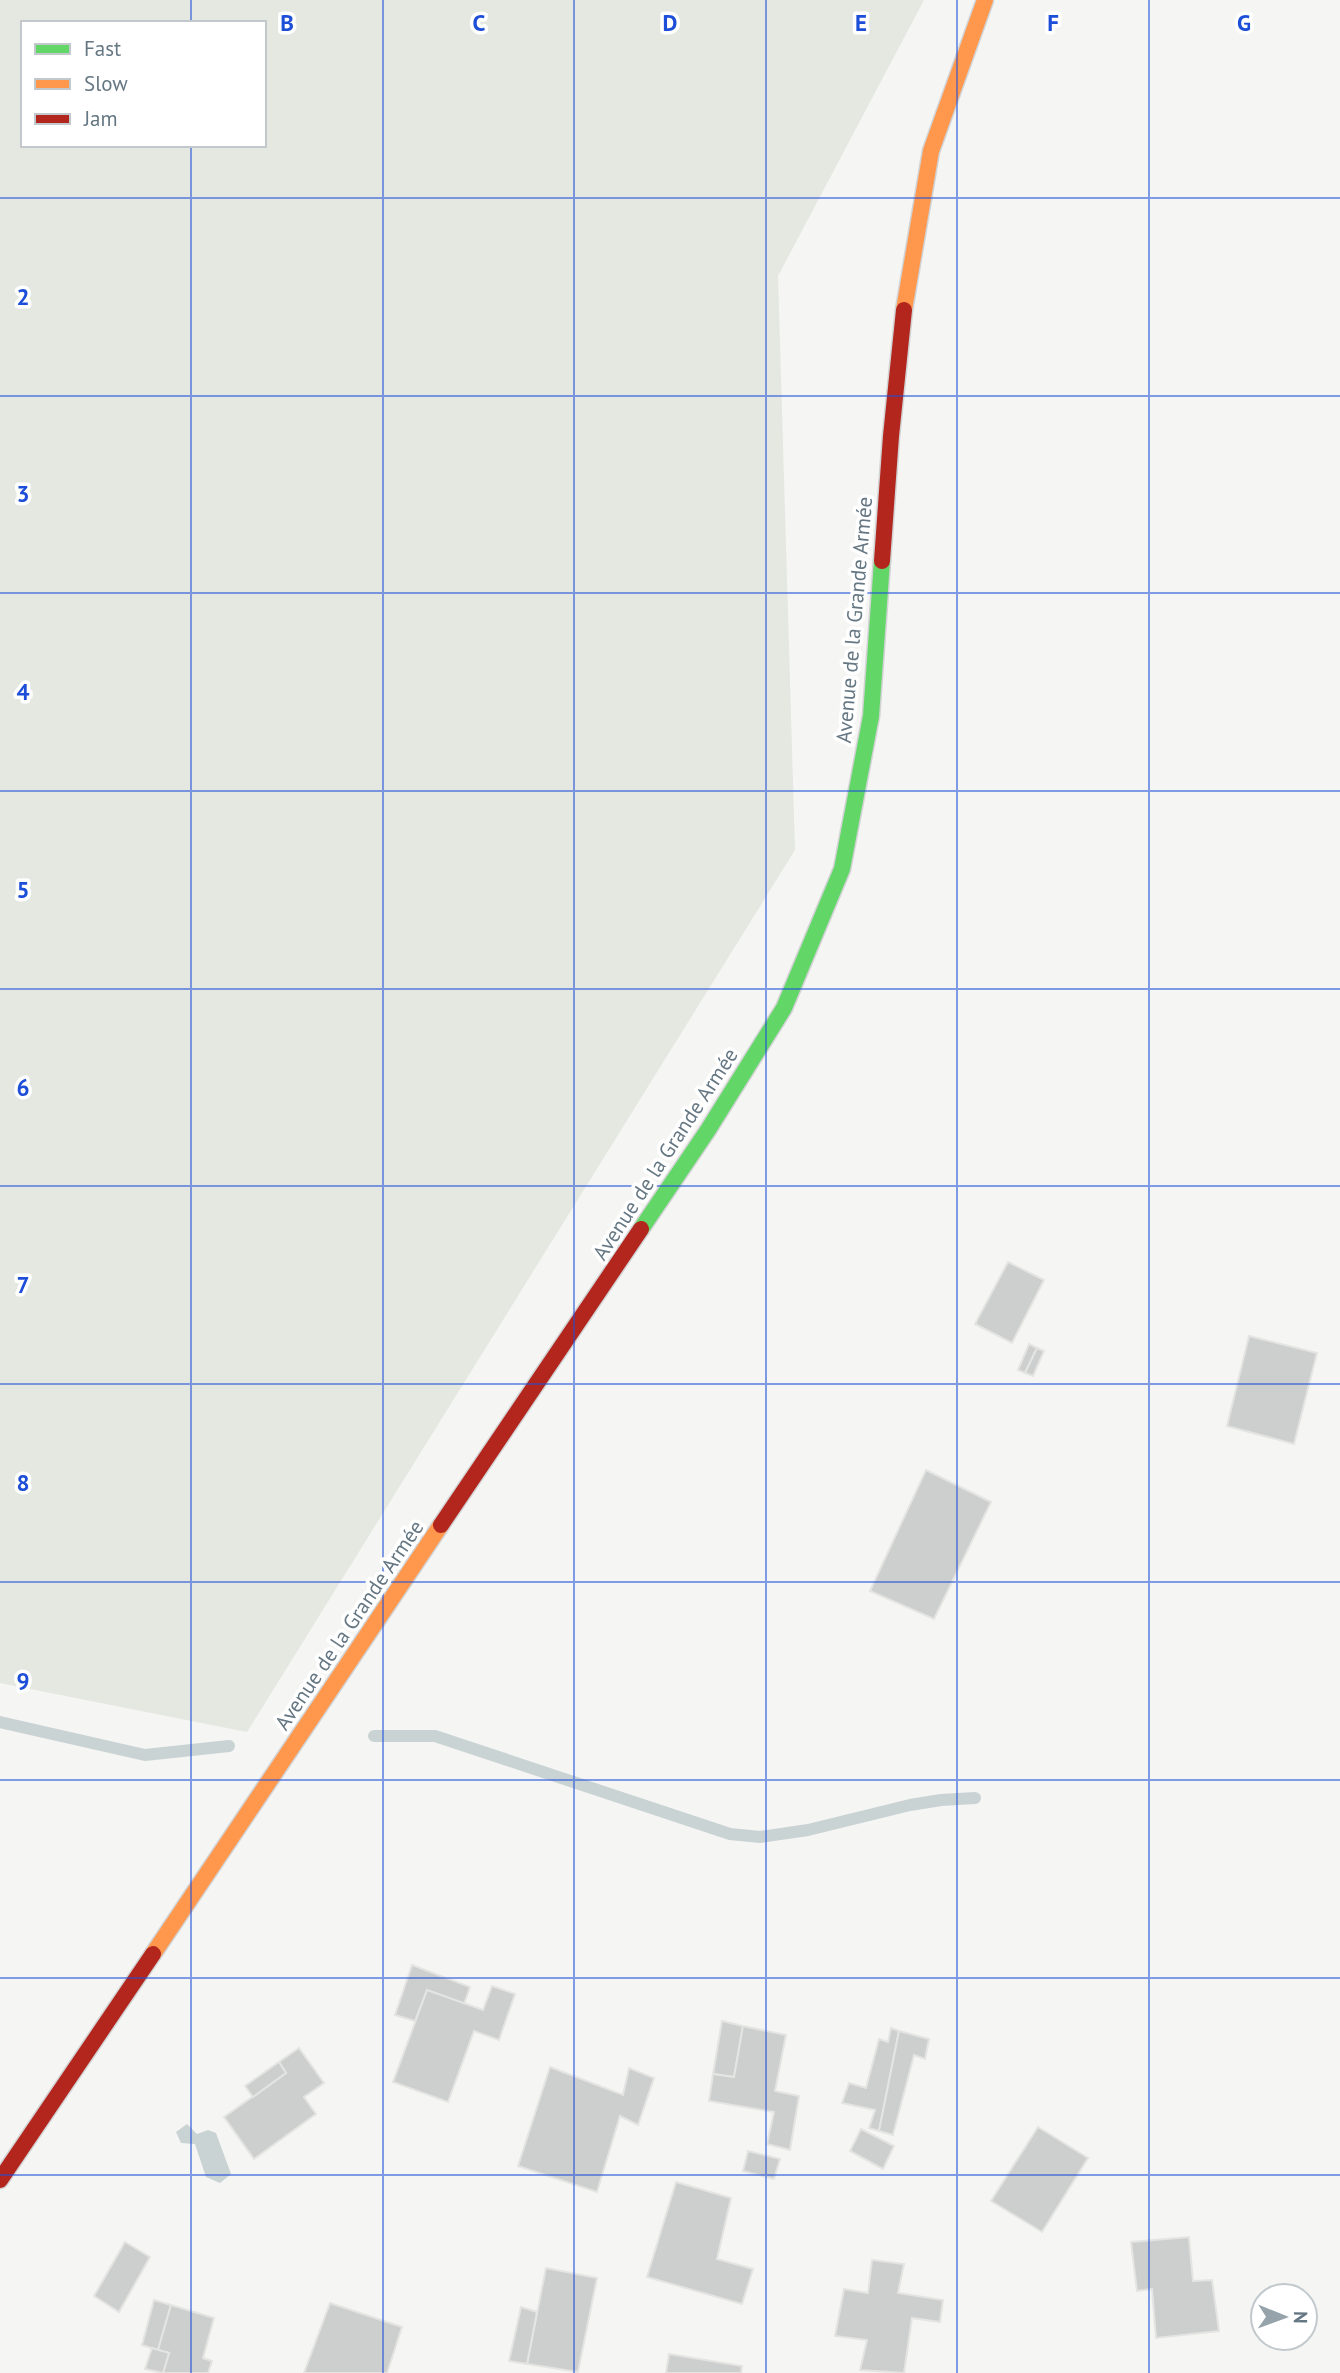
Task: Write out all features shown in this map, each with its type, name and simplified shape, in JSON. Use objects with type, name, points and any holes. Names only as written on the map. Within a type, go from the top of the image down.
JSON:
[{"type":"street","name":"Avenue de la Grande Armée","points":[[0,2180],[708,1130],[784,1007],[842,869],[871,716],[891,436],[906,289],[931,152],[985,0]]},
{"type":"shaded area","points":[[0,0],[924,0],[778,276],[795,850],[247,1732],[0,1683]]},
{"type":"shaded area","points":[[187,2124],[197,2134],[208,2130],[216,2133],[231,2174],[220,2183],[206,2177],[195,2144],[181,2143],[176,2132]]},
{"type":"building","points":[[1008,1262],[1044,1280],[1012,1343],[975,1324]]},
{"type":"building","points":[[1249,1336],[1317,1353],[1294,1444],[1227,1426]]},
{"type":"building","points":[[1029,1344],[1037,1348],[1025,1373],[1018,1370]]},
{"type":"building","points":[[1037,1348],[1044,1351],[1033,1376],[1025,1373]]},
{"type":"building","points":[[926,1470],[991,1502],[934,1619],[870,1591]]},
{"type":"building","points":[[412,1965],[470,1987],[464,2004],[427,1990],[415,2021],[395,2015]]},
{"type":"building","points":[[492,1986],[515,1994],[499,2040],[474,2031],[448,2102],[393,2082],[427,1990],[483,2010]]},
{"type":"building","points":[[722,2021],[743,2026],[734,2077],[713,2074]]},
{"type":"building","points":[[743,2026],[786,2035],[775,2091],[799,2096],[790,2150],[767,2144],[774,2112],[709,2101],[713,2074],[734,2077]]},
{"type":"building","points":[[891,2028],[899,2031],[879,2131],[869,2128],[875,2110],[842,2103],[849,2083],[866,2088],[879,2039],[888,2042]]},
{"type":"building","points":[[899,2031],[929,2039],[925,2059],[914,2055],[893,2135],[879,2131]]},
{"type":"building","points":[[299,2048],[324,2083],[304,2097],[316,2114],[254,2159],[224,2117],[286,2073],[279,2062]]},
{"type":"building","points":[[279,2062],[286,2073],[253,2097],[245,2086]]},
{"type":"building","points":[[550,2067],[623,2095],[629,2068],[654,2078],[638,2125],[620,2116],[597,2192],[518,2166]]},
{"type":"building","points":[[1038,2127],[1088,2158],[1042,2232],[991,2201]]},
{"type":"building","points":[[861,2129],[894,2146],[883,2169],[850,2151]]},
{"type":"building","points":[[748,2151],[780,2159],[774,2179],[743,2171]]},
{"type":"building","points":[[676,2182],[731,2198],[717,2259],[753,2269],[742,2304],[647,2277]]},
{"type":"building","points":[[1189,2237],[1193,2281],[1212,2280],[1219,2331],[1156,2338],[1152,2289],[1137,2291],[1131,2242]]},
{"type":"building","points":[[125,2242],[150,2257],[119,2312],[94,2296]]},
{"type":"building","points":[[872,2260],[904,2264],[898,2293],[943,2300],[940,2322],[912,2318],[904,2373],[860,2370],[867,2340],[835,2336],[844,2289],[868,2293]]},
{"type":"building","points":[[546,2268],[597,2278],[578,2372],[527,2364]]},
{"type":"building","points":[[154,2300],[171,2305],[158,2350],[142,2345]]},
{"type":"building","points":[[330,2303],[402,2327],[387,2373],[304,2373]]},
{"type":"building","points":[[171,2305],[214,2318],[203,2358],[212,2361],[208,2373],[163,2373],[169,2353],[158,2350]]},
{"type":"building","points":[[521,2307],[537,2312],[527,2364],[509,2361]]},
{"type":"building","points":[[152,2348],[169,2353],[163,2373],[145,2369]]},
{"type":"building","points":[[669,2354],[742,2366],[741,2373],[666,2373]]},
{"type":"waterway","points":[[0,1722],[145,1755],[229,1746]]},
{"type":"waterway","points":[[374,1736],[435,1736],[730,1834],[760,1837],[808,1830],[910,1805],[975,1798]]},
{"type":"traffic: fast","points":[[641,1229],[708,1130],[784,1008],[842,869],[871,716],[882,561]]},
{"type":"traffic: slow","points":[[904,310],[931,151],[985,0]]},
{"type":"traffic: slow","points":[[153,1954],[441,1525]]},
{"type":"traffic: jam","points":[[882,561],[904,310]]},
{"type":"traffic: jam","points":[[441,1525],[641,1229]]},
{"type":"traffic: jam","points":[[0,2180],[153,1954]]}]
